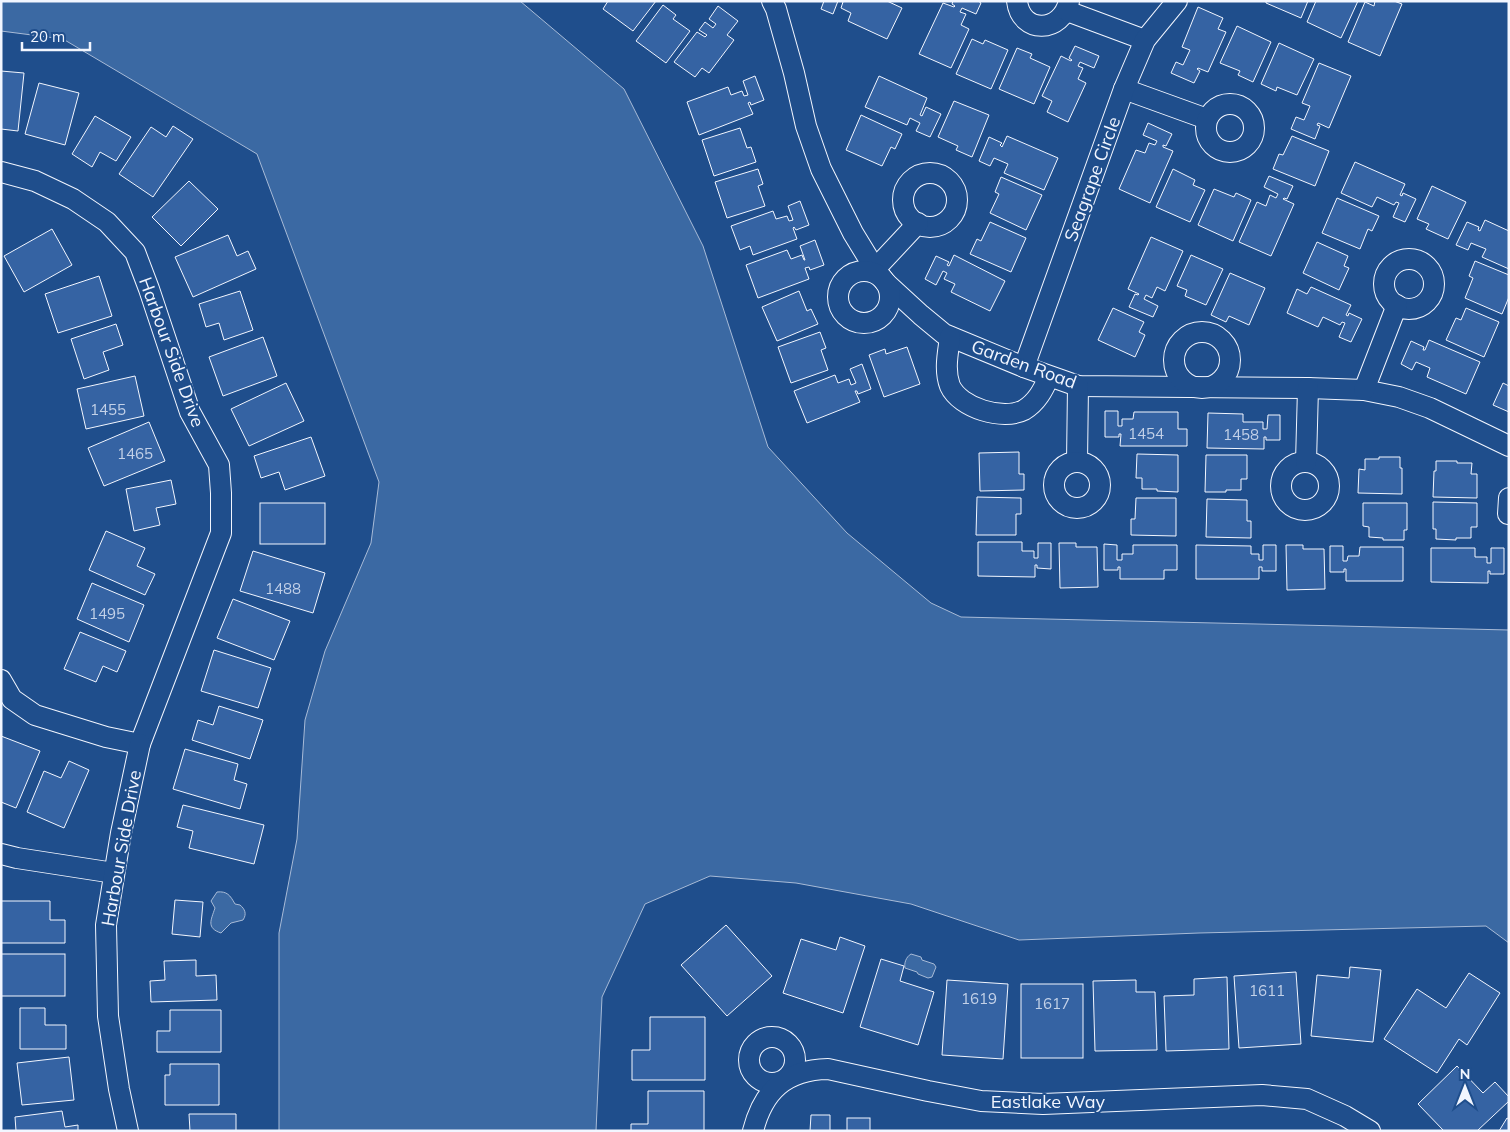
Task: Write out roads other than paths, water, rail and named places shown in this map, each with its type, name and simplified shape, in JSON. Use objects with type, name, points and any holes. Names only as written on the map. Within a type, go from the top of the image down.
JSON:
[{"type":"street","name":"Garden Road","points":[[772,1],[776,8],[794,73],[806,126],[821,169],[853,233],[880,276],[921,315],[950,337],[1049,377],[1078,386],[1364,390],[1430,408],[1509,446]]},
{"type":"street","points":[[1017,1],[1022,16],[1036,26],[1046,26],[1054,23],[1062,18],[1068,6],[1145,40]]},
{"type":"street","name":"Seagrape Circle","points":[[1024,367],[1124,89],[1145,40],[1177,1]]},
{"type":"street","points":[[1124,89],[1207,119]]},
{"type":"street","name":"Harbour Side Drive","points":[[1,172],[35,181],[73,199],[108,222],[135,252],[190,412],[219,465],[221,533],[140,744],[120,833],[106,925],[108,1016],[119,1089],[128,1131]]},
{"type":"street","points":[[880,276],[918,223]]},
{"type":"street","points":[[1364,390],[1397,305]]},
{"type":"street","points":[[950,337],[946,372],[950,386],[956,396],[972,407],[999,413],[1022,411],[1037,399],[1049,377]]},
{"type":"street","points":[[1077,462],[1078,386]]},
{"type":"street","points":[[1306,462],[1308,388]]},
{"type":"street","points":[[1509,498],[1509,514]]},
{"type":"street","points":[[1,680],[12,699],[35,715],[106,737],[140,744]]},
{"type":"street","points":[[7,857],[114,873]]},
{"type":"street","name":"Eastlake Way","points":[[752,1131],[757,1114],[768,1094],[780,1082],[816,1069],[828,1069],[981,1101],[1043,1104],[1262,1095],[1307,1099],[1345,1116],[1370,1131]]},
{"type":"water","points":[[1,1],[520,1],[624,89],[703,246],[768,447],[847,533],[931,603],[961,617],[1509,630],[1509,943],[1486,926],[1199,933],[1019,940],[911,904],[796,883],[710,876],[645,904],[602,997],[596,1131],[279,1131],[279,933],[297,839],[305,720],[325,651],[371,543],[379,482],[257,154],[63,39],[1,31]]},
{"type":"water","points":[[217,892],[228,894],[235,904],[242,907],[245,914],[243,920],[231,923],[221,933],[211,926],[215,908],[211,901]]},
{"type":"water","points":[[911,954],[934,964],[936,967],[932,977],[928,978],[905,968],[906,960]]}]
